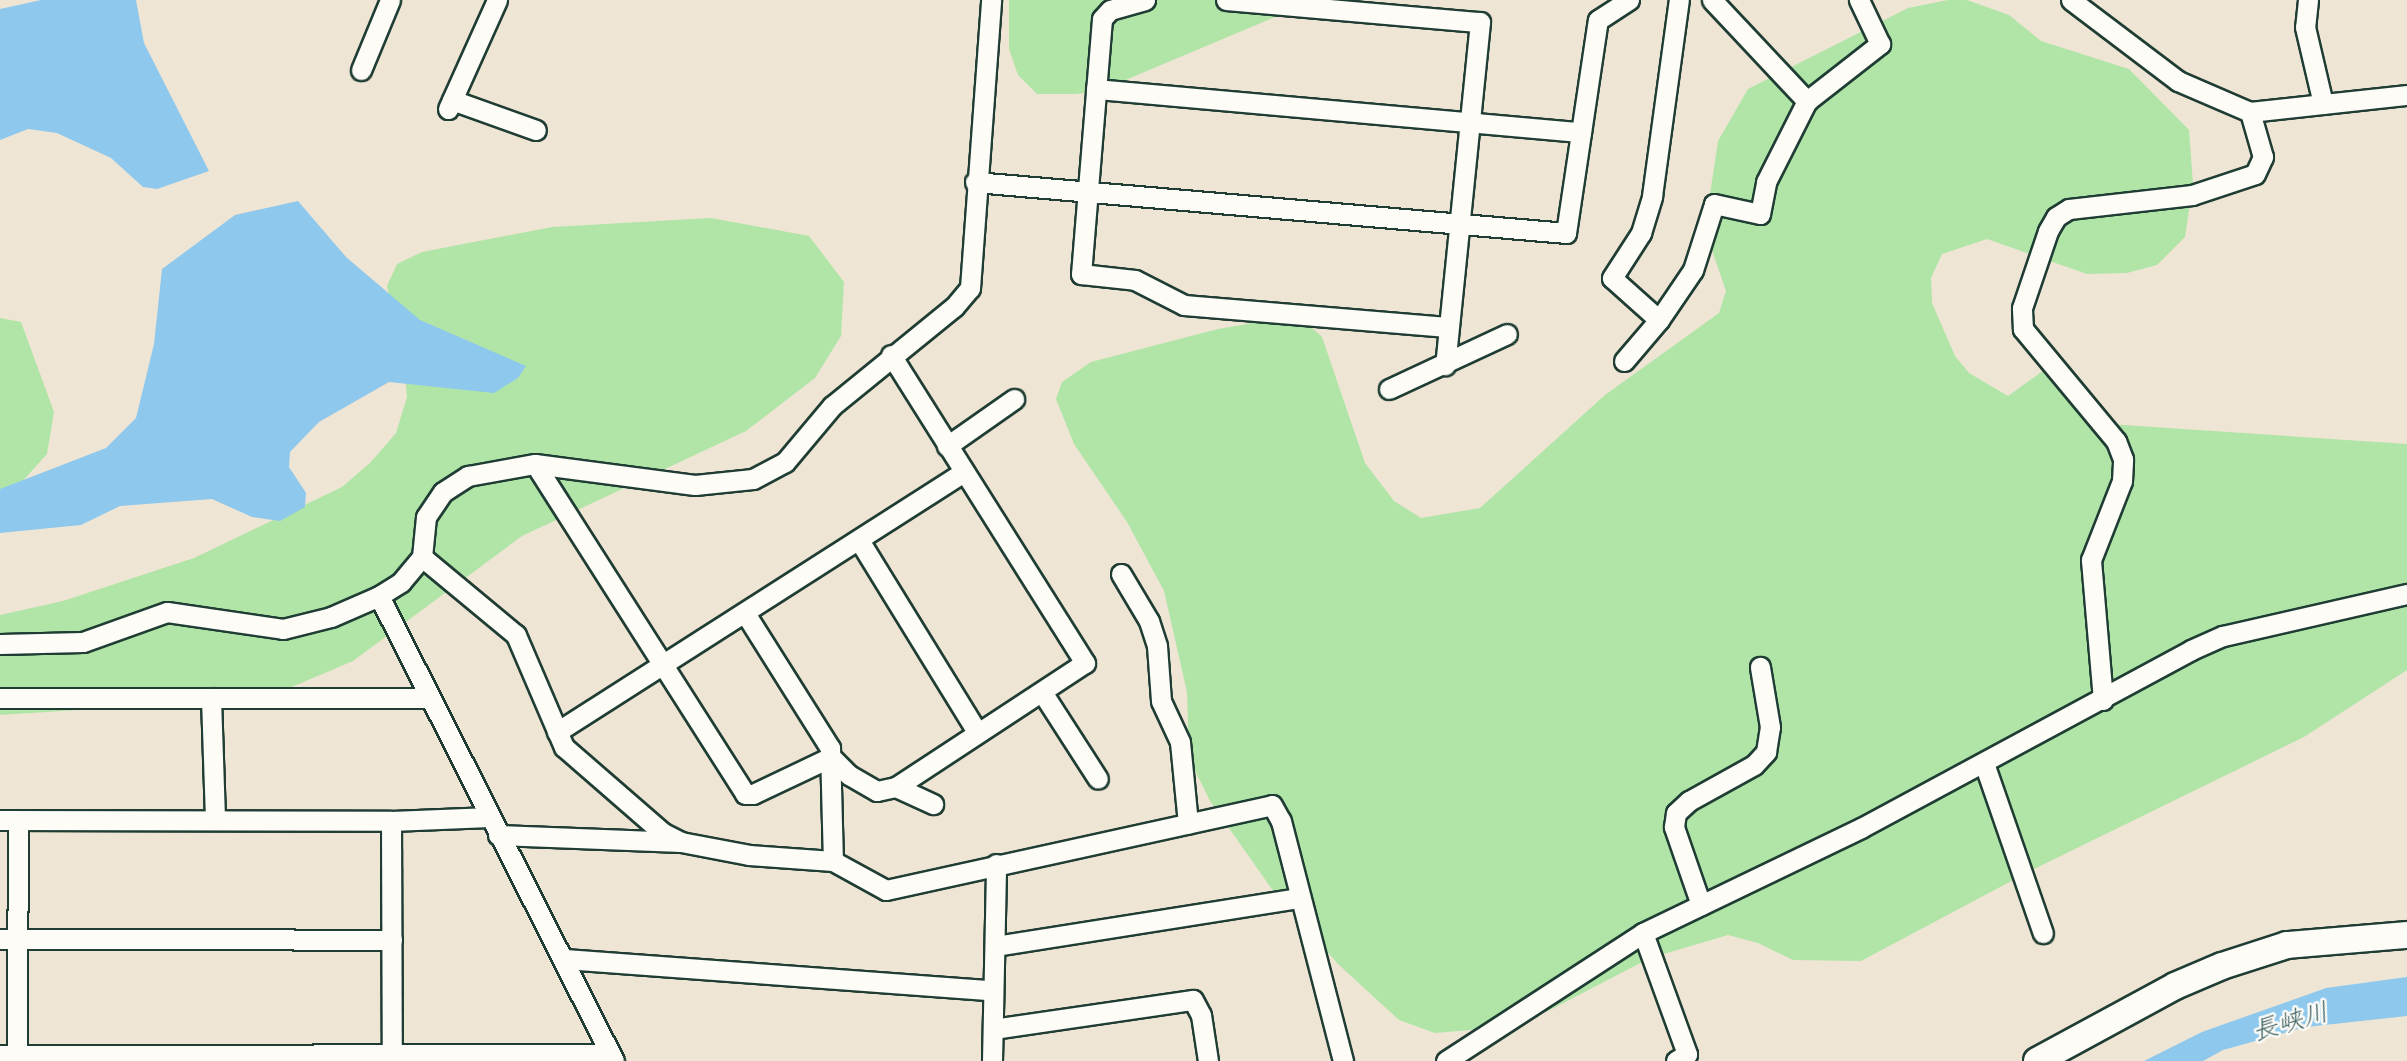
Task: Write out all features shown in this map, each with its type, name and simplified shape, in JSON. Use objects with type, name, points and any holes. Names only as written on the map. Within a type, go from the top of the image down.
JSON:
[{"type":"street","points":[[361,70],[390,0]]},
{"type":"street","points":[[497,0],[450,104],[537,130]]},
{"type":"street","points":[[0,644],[83,642],[167,612],[283,629],[331,617],[379,596],[401,582],[422,557],[426,517],[443,492],[468,476],[536,464],[695,485],[753,479],[785,462],[832,406],[891,355],[954,307],[970,288],[975,182],[991,0]]},
{"type":"street","points":[[1145,0],[1110,10],[1102,19],[1081,274],[1136,280],[1184,305],[1447,327]]},
{"type":"street","points":[[1226,0],[1480,23],[1445,365]]},
{"type":"street","points":[[975,182],[1566,233],[1598,20],[1629,0]]},
{"type":"street","points":[[1659,320],[1612,278],[1641,233],[1652,196],[1679,0]]},
{"type":"street","points":[[1712,0],[1807,102]]},
{"type":"street","points":[[1624,361],[1659,320],[1693,270],[1714,204],[1760,214],[1766,182],[1807,102],[1880,44],[1859,0]]},
{"type":"street","points":[[2071,0],[2178,81],[2250,112],[2407,95]]},
{"type":"street","points":[[2308,0],[2305,27],[2323,104]]},
{"type":"street","points":[[1096,89],[1581,132]]},
{"type":"street","points":[[2103,700],[2091,560],[2122,481],[2123,459],[2116,441],[2023,330],[2022,308],[2048,231],[2056,217],[2070,209],[2192,195],[2255,174],[2263,157],[2250,112]]},
{"type":"street","points":[[1389,389],[1507,334]]},
{"type":"street","points":[[831,757],[849,775],[877,791],[897,787],[1085,663],[891,355]]},
{"type":"street","points":[[947,446],[1014,399]]},
{"type":"street","points":[[536,464],[745,793],[753,794],[831,757]]},
{"type":"street","points":[[557,732],[964,472]]},
{"type":"street","points":[[859,540],[977,732]]},
{"type":"street","points":[[422,557],[516,635],[564,747],[663,833],[681,842]]},
{"type":"street","points":[[1121,574],[1149,621],[1157,646],[1161,702],[1180,742],[1188,824]]},
{"type":"street","points":[[1446,1061],[1643,933],[1984,763],[2223,636],[2407,594]]},
{"type":"street","points":[[379,596],[428,698],[564,959],[612,1057],[12,1057],[8,939],[9,820],[391,821],[490,817]]},
{"type":"street","points":[[745,613],[830,748],[833,861]]},
{"type":"street","points":[[1702,905],[1674,827],[1676,813],[1689,801],[1754,765],[1766,752],[1770,727],[1760,667]]},
{"type":"street","points":[[1042,692],[1098,779]]},
{"type":"street","points":[[0,698],[428,698]]},
{"type":"street","points":[[211,698],[215,819]]},
{"type":"street","points":[[1984,763],[2014,839],[2017,866],[2043,933]]},
{"type":"street","points":[[897,787],[933,804]]},
{"type":"street","points":[[498,835],[681,842],[750,855],[833,861],[886,890],[1272,806],[1281,821],[1343,1061]]},
{"type":"street","points":[[391,821],[392,1059]]},
{"type":"street","points":[[992,1061],[991,990],[996,946],[996,864]]},
{"type":"street","points":[[996,946],[1299,898]]},
{"type":"street","points":[[1643,933],[1687,1054],[1676,1061]]},
{"type":"street","points":[[2037,1061],[2175,986],[2222,966],[2287,945],[2407,935]]},
{"type":"street","points":[[8,939],[392,940]]},
{"type":"street","points":[[564,959],[991,990]]},
{"type":"street","points":[[993,1029],[1193,1000],[1201,1015],[1208,1061]]},
{"type":"green space","points":[[1009,0],[1315,0],[1097,92],[1037,94],[1018,75],[1009,49]]},
{"type":"green space","points":[[1948,0],[1967,0],[2009,15],[2041,41],[2129,69],[2189,130],[2193,184],[2185,237],[2157,265],[2127,273],[2087,274],[1987,239],[1942,254],[1931,278],[1932,303],[1955,356],[1969,373],[2008,396],[2047,368],[2094,423],[2407,444],[2407,670],[2304,737],[2032,870],[1861,961],[1793,960],[1758,943],[1728,935],[1650,958],[1548,1011],[1482,1029],[1435,1033],[1399,1020],[1338,964],[1271,888],[1210,801],[1189,758],[1187,692],[1164,591],[1127,522],[1074,444],[1056,399],[1062,382],[1091,362],[1218,329],[1276,319],[1309,325],[1322,337],[1365,463],[1394,501],[1421,518],[1480,508],[1605,395],[1719,313],[1726,291],[1706,233],[1710,194],[1718,141],[1748,89],[1908,8]]},
{"type":"green space","points":[[711,218],[809,236],[844,282],[841,336],[815,378],[746,431],[522,536],[353,661],[247,706],[171,704],[0,715],[0,615],[63,601],[194,558],[342,487],[370,463],[396,433],[407,397],[403,354],[387,286],[397,264],[422,252],[552,227]]},
{"type":"green space","points":[[0,318],[21,322],[54,412],[47,454],[20,484],[0,494]]},
{"type":"water","points":[[41,0],[136,0],[144,43],[209,171],[157,189],[143,187],[111,158],[57,133],[28,129],[0,140],[0,9]]},
{"type":"water","points":[[298,201],[346,257],[420,320],[526,366],[518,378],[494,393],[389,382],[319,422],[290,452],[289,467],[306,493],[305,507],[280,521],[252,517],[212,499],[120,506],[81,525],[0,533],[0,489],[106,448],[136,418],[154,344],[162,269],[235,215]]},
{"type":"water","name":"長峡川","points":[[2407,977],[2407,1016],[2306,1027],[2223,1050],[2203,1061],[2144,1061],[2202,1032],[2326,988]]}]
